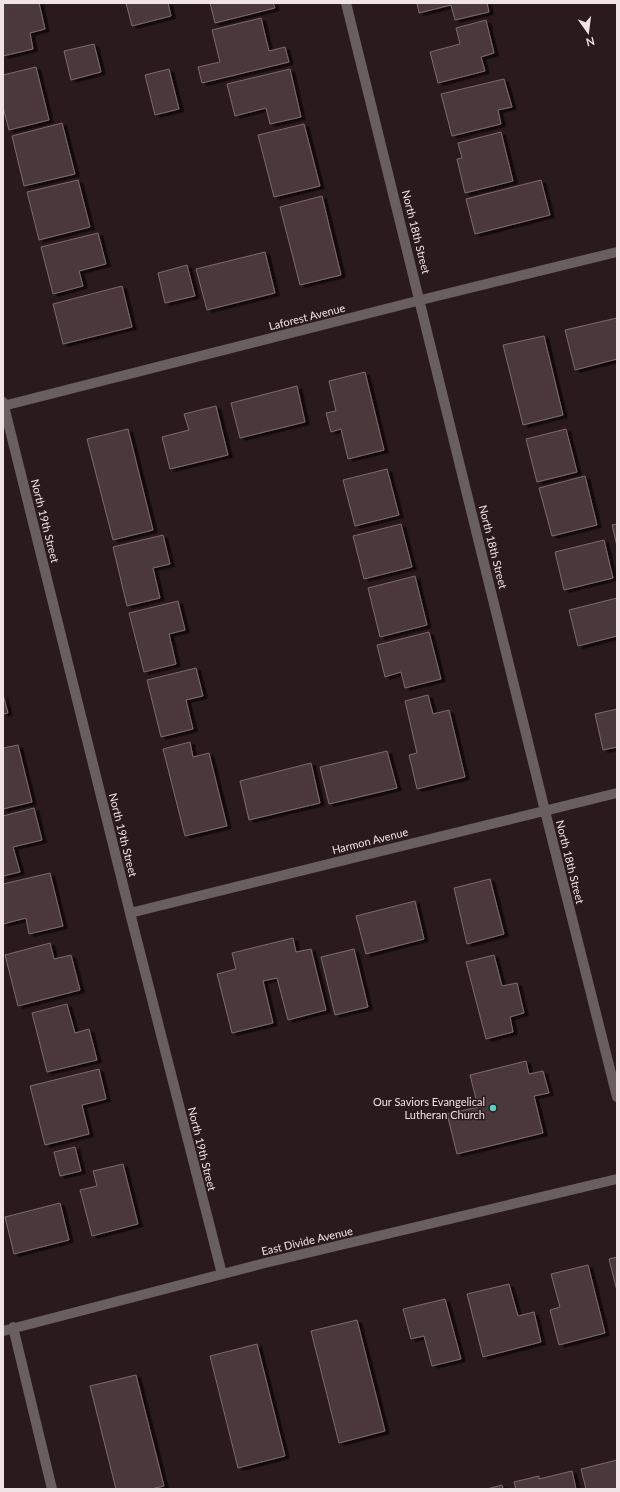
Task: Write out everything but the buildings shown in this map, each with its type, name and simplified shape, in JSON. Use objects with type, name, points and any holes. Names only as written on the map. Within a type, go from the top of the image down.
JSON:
[{"type":"street","name":"North 18th Street","points":[[346,3],[421,300],[545,811],[617,1096]]},
{"type":"street","name":"Laforest Avenue","points":[[3,405],[617,252]]},
{"type":"street","name":"North 19th Street","points":[[3,405],[222,1274]]},
{"type":"street","name":"Harmon Avenue","points":[[130,913],[617,793]]},
{"type":"street","name":"East Divide Avenue","points":[[3,1331],[13,1327],[222,1274],[617,1179]]},
{"type":"street","points":[[13,1327],[52,1489]]},
{"type":"place","name":"Our Saviors Evangelical Lutheran Church","points":[[493,1108]]}]
